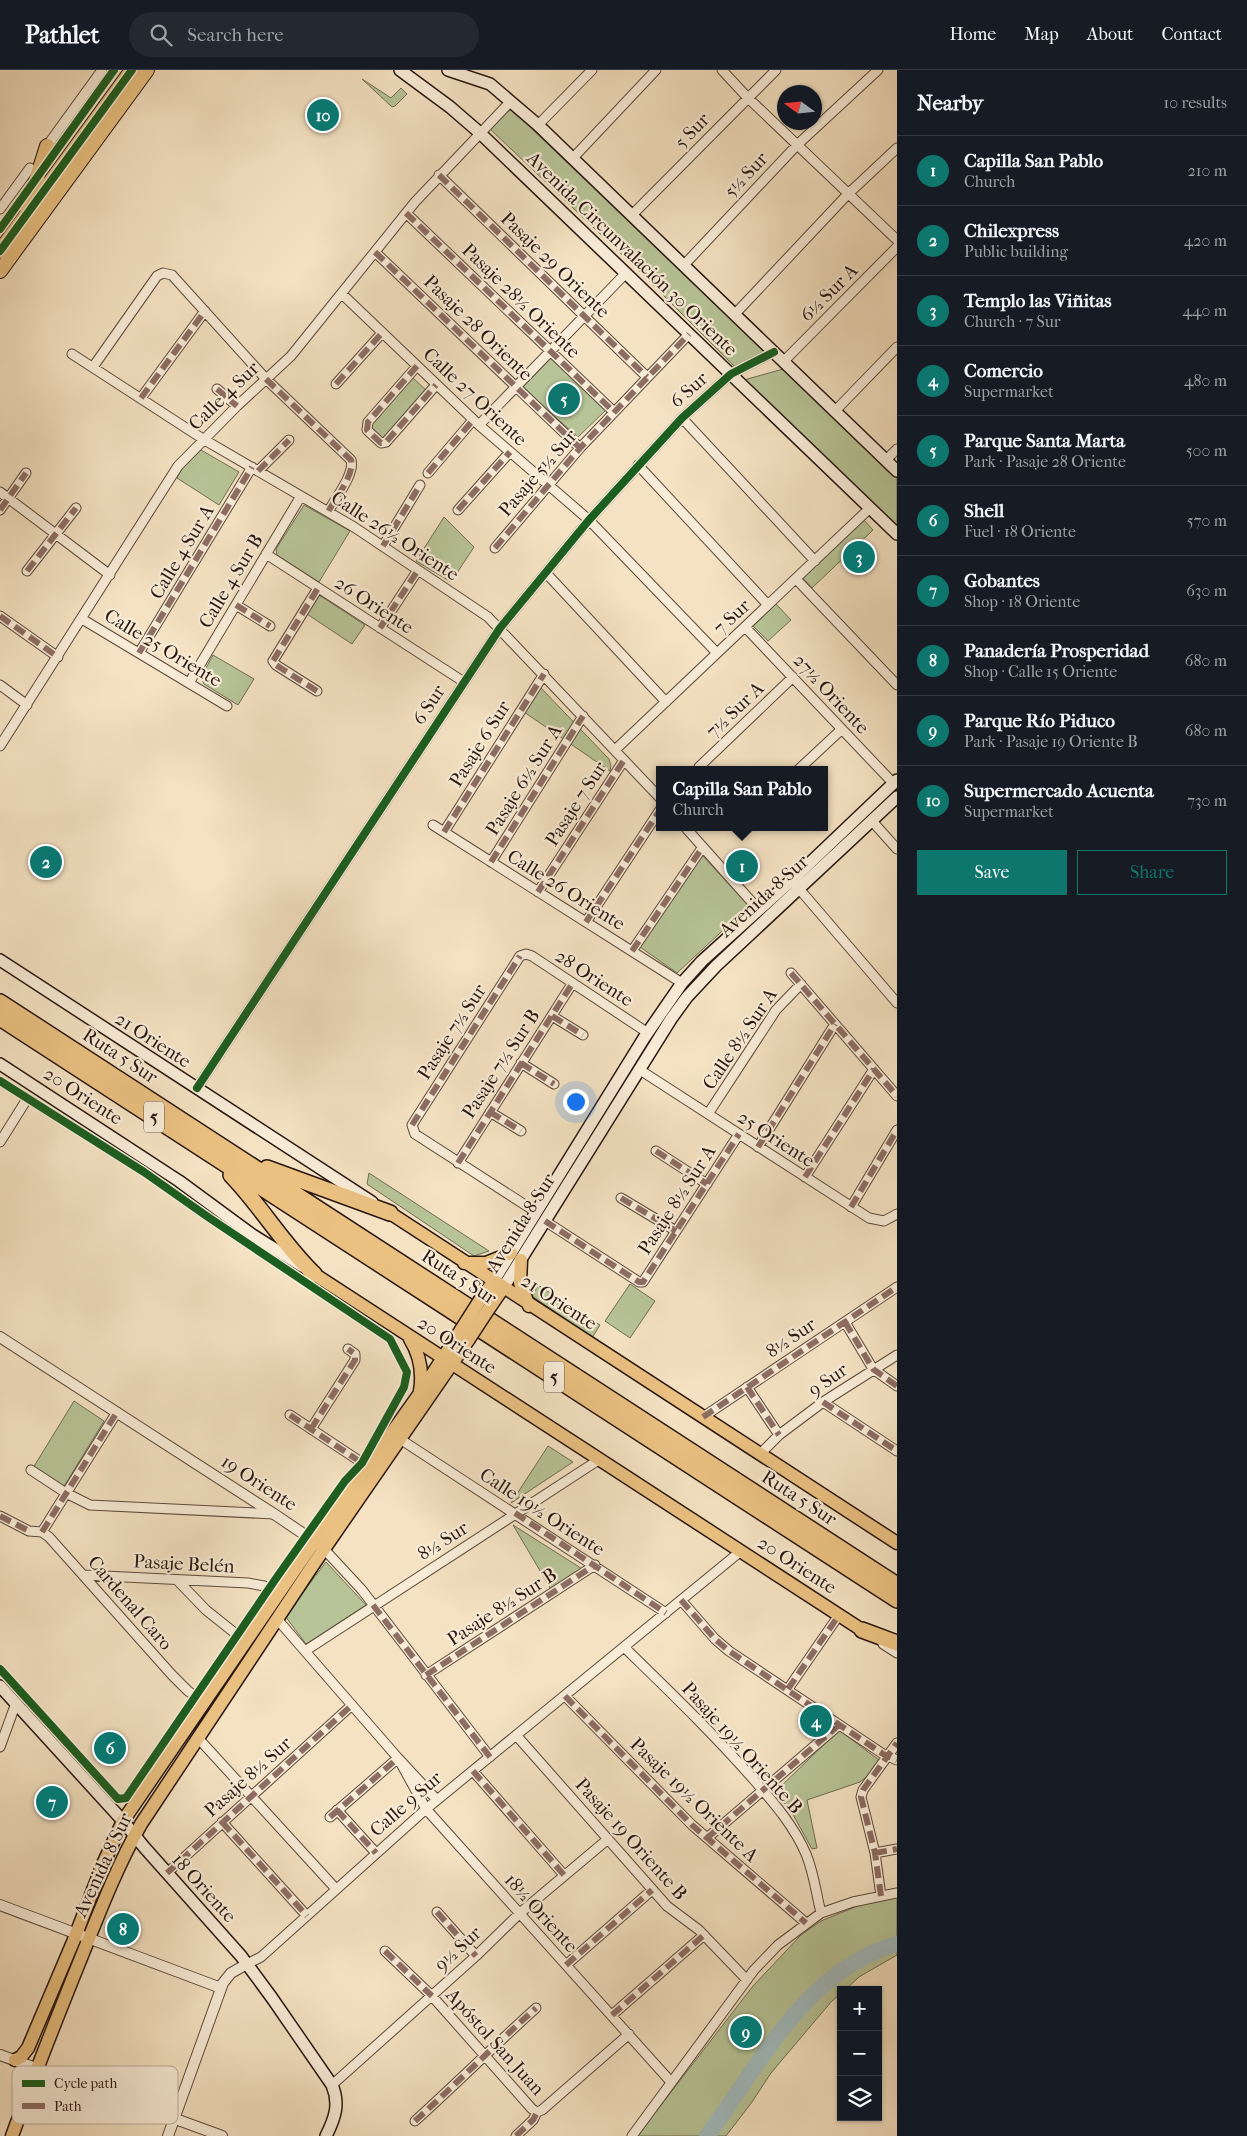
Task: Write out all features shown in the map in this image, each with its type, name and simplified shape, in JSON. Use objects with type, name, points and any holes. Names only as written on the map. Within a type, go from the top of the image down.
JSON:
[{"type":"highway","points":[[0,251],[132,70]]},
{"type":"highway","points":[[0,271],[147,70]]},
{"type":"highway","points":[[26,216],[35,179],[47,146]]},
{"type":"highway","points":[[0,997],[17,1013]]},
{"type":"highway","name":"Ruta 5 Sur","points":[[0,1002],[897,1585]]},
{"type":"highway","name":"Ruta 5 Sur","points":[[0,1018],[897,1600]]},
{"type":"highway","points":[[231,1153],[284,1175],[390,1213]]},
{"type":"highway","points":[[210,1154],[256,1202],[293,1252],[314,1274]]},
{"type":"highway","points":[[862,1630],[897,1643]]},
{"type":"main road","name":"Avenida Circunvalación 30 Oriente","points":[[403,70],[480,133],[897,534]]},
{"type":"main road","name":"Avenida Circunvalación 30 Oriente","points":[[448,70],[490,84],[538,124],[897,470]]},
{"type":"main road","name":"Avenida 8 Sur","points":[[15,2060],[22,2057],[28,2048],[77,1934],[103,1864],[123,1821],[280,1592],[320,1545],[400,1439],[447,1361],[516,1256],[536,1212],[648,1033],[682,983],[702,961],[792,880],[895,782]]},
{"type":"main road","name":"Avenida 8 Sur","points":[[516,1256],[545,1221],[671,1019],[700,981],[897,797]]},
{"type":"main road","name":"21 Oriente","points":[[0,960],[390,1213],[529,1306],[897,1543]]},
{"type":"main road","name":"20 Oriente","points":[[0,1064],[179,1181],[251,1234],[862,1630]]},
{"type":"main road","points":[[464,1263],[486,1262],[516,1256],[520,1283],[529,1306]]},
{"type":"main road","points":[[409,1336],[419,1358],[421,1372],[420,1393]]},
{"type":"main road","name":"Avenida 8 Sur","points":[[37,2066],[89,1938],[134,1836],[277,1619],[367,1466],[420,1393],[447,1361]]},
{"type":"main road","name":"18 Oriente","points":[[0,1686],[123,1821],[134,1836],[247,1964],[332,2085],[337,2104],[330,2133]]},
{"type":"main road","name":"Avenida 8 Sur","points":[[12,2136],[16,2124]]},
{"type":"street","points":[[47,146],[102,70]]},
{"type":"street","points":[[538,124],[592,70]]},
{"type":"street","points":[[573,158],[656,70]]},
{"type":"street","points":[[722,70],[797,145],[897,240]]},
{"type":"street","name":"5 Sur","points":[[632,215],[776,70]]},
{"type":"street","name":"5½ Sur","points":[[684,265],[797,145],[878,70]]},
{"type":"street","name":"Calle 4 Sur","points":[[0,746],[173,473],[187,455],[291,356],[406,213],[439,175],[511,101]]},
{"type":"street","points":[[734,314],[848,194],[897,148]]},
{"type":"street","points":[[0,209],[30,168]]},
{"type":"street","name":"Pasaje 29 Oriente","points":[[439,175],[647,377]]},
{"type":"street","name":"Pasaje 28½ Oriente","points":[[406,213],[614,412]]},
{"type":"street","name":"6½ Sur A","points":[[784,361],[897,247]]},
{"type":"street","name":"Pasaje 28 Oriente","points":[[376,252],[580,448]]},
{"type":"street","points":[[93,367],[155,279],[160,274],[166,273],[174,277],[266,379],[351,460],[352,467],[350,473],[328,512]]},
{"type":"street","points":[[428,473],[476,423],[516,387],[626,273]]},
{"type":"street","name":"Calle 27 Oriente","points":[[342,294],[476,423],[589,520],[717,653]]},
{"type":"street","points":[[141,398],[205,311]]},
{"type":"street","points":[[336,384],[382,333]]},
{"type":"street","name":"Pasaje 5½ Sur","points":[[495,548],[580,448],[689,334]]},
{"type":"street","points":[[835,411],[897,347]]},
{"type":"street","points":[[731,374],[774,352]]},
{"type":"street","name":"Calle 26½ Oriente","points":[[72,354],[203,439],[383,546],[488,617],[656,794]]},
{"type":"street","points":[[417,366],[368,422],[367,430],[384,444],[436,385]]},
{"type":"street","name":"6 Sur","points":[[197,1088],[500,628],[589,520],[638,465],[682,418],[731,374]]},
{"type":"street","points":[[217,389],[237,406]]},
{"type":"street","points":[[682,418],[815,561]]},
{"type":"street","name":"Calle 4 Sur A","points":[[139,653],[255,469],[289,440]]},
{"type":"street","points":[[886,460],[897,449]]},
{"type":"street","points":[[458,510],[510,452]]},
{"type":"street","points":[[638,465],[768,605]]},
{"type":"street","points":[[0,510],[26,473]]},
{"type":"street","points":[[383,546],[420,485]]},
{"type":"street","points":[[0,492],[110,575]]},
{"type":"street","name":"Calle 4 Sur B","points":[[189,683],[301,496]]},
{"type":"street","points":[[27,571],[76,508]]},
{"type":"street","name":"7 Sur","points":[[615,750],[870,508]]},
{"type":"street","name":"26 Oriente","points":[[266,554],[464,682]]},
{"type":"street","points":[[380,628],[418,570]]},
{"type":"street","points":[[546,573],[666,702]]},
{"type":"street","points":[[796,579],[897,685]]},
{"type":"street","points":[[317,690],[276,665],[273,660],[318,588]]},
{"type":"street","points":[[236,605],[270,626]]},
{"type":"street","points":[[0,616],[58,656]]},
{"type":"street","name":"Calle 25 Oriente","points":[[82,619],[227,706]]},
{"type":"street","name":"27½ Oriente","points":[[745,627],[895,782]]},
{"type":"street","name":"Pasaje 6 Sur","points":[[444,832],[544,674]]},
{"type":"street","name":"7½ Sur A","points":[[700,766],[793,677]]},
{"type":"street","points":[[0,685],[27,705]]},
{"type":"street","name":"Pasaje 6½ Sur A","points":[[491,862],[584,716]]},
{"type":"street","points":[[802,766],[842,729]]},
{"type":"street","name":"Pasaje 7 Sur","points":[[538,892],[624,760]]},
{"type":"street","points":[[586,922],[656,816]]},
{"type":"street","points":[[872,820],[897,850]]},
{"type":"street","name":"Calle 26 Oriente","points":[[433,825],[682,983]]},
{"type":"street","points":[[688,831],[758,910]]},
{"type":"street","points":[[632,951],[702,848]]},
{"type":"street","points":[[792,880],[897,1003]]},
{"type":"street","name":"28 Oriente","points":[[520,956],[526,954],[532,956],[648,1033]]},
{"type":"street","name":"Pasaje 7½ Sur","points":[[458,1162],[415,1134],[412,1125],[520,956]]},
{"type":"street","points":[[791,973],[897,1096]]},
{"type":"street","name":"Pasaje 7½ Sur B","points":[[458,1162],[572,984]]},
{"type":"street","name":"Calle 8½ Sur A","points":[[708,1114],[776,1010],[801,984]]},
{"type":"street","points":[[552,1016],[583,1035]]},
{"type":"street","points":[[758,1146],[835,1024]]},
{"type":"street","points":[[522,1063],[554,1084]]},
{"type":"street","points":[[805,1177],[874,1069]]},
{"type":"street","name":"25 Oriente","points":[[640,1070],[851,1207],[876,1221],[887,1220],[897,1214]]},
{"type":"street","points":[[0,1142],[27,1099]]},
{"type":"street","points":[[490,1112],[521,1131]]},
{"type":"street","points":[[851,1207],[897,1130]]},
{"type":"street","name":"Pasaje 8½ Sur A","points":[[545,1221],[642,1283],[739,1134]]},
{"type":"street","points":[[656,1151],[707,1184]]},
{"type":"street","points":[[458,1162],[536,1212]]},
{"type":"street","points":[[622,1198],[676,1231]]},
{"type":"street","name":"8½ Sur","points":[[703,1417],[897,1287]]},
{"type":"street","points":[[845,1322],[873,1369],[897,1386]]},
{"type":"street","name":"19 Oriente","points":[[0,1337],[320,1545],[350,1576],[490,1757]]},
{"type":"street","points":[[311,1429],[355,1360],[355,1354],[348,1349]]},
{"type":"street","name":"9 Sur","points":[[760,1454],[779,1435],[823,1402],[897,1355]]},
{"type":"street","points":[[747,1387],[779,1435]]},
{"type":"street","points":[[823,1402],[897,1452]]},
{"type":"street","points":[[0,1516],[29,1531],[42,1532],[116,1412]]},
{"type":"street","points":[[290,1415],[367,1466]]},
{"type":"street","name":"Calle 19½ Oriente","points":[[400,1439],[666,1613]]},
{"type":"street","name":"8½ Sur","points":[[305,1651],[600,1459]]},
{"type":"street","points":[[32,1470],[66,1493],[90,1505],[274,1514]]},
{"type":"street","name":"Cardenal Caro","points":[[42,1532],[49,1537],[84,1575],[176,1679],[205,1703]]},
{"type":"street","name":"Calle 9 Sur","points":[[178,2108],[221,1988],[231,1973],[261,1957],[426,1809],[741,1551]]},
{"type":"street","name":"Pasaje 8½ Sur B","points":[[426,1675],[595,1565]]},
{"type":"street","name":"Pasaje Belén","points":[[84,1575],[248,1583],[280,1592]]},
{"type":"street","points":[[178,1581],[206,1610],[246,1642]]},
{"type":"street","points":[[681,1600],[722,1646],[839,1725],[893,1758]]},
{"type":"street","points":[[788,1689],[839,1615]]},
{"type":"street","name":"18½ Oriente","points":[[277,1619],[437,1800]]},
{"type":"street","name":"20 Oriente","points":[[862,1630],[897,1652]]},
{"type":"street","name":"Pasaje 19½ Oriente B","points":[[624,1646],[715,1737],[763,1791],[791,1827],[812,1869],[821,1913]]},
{"type":"street","name":"Pasaje 19½ Oriente A","points":[[564,1696],[707,1838],[806,1923]]},
{"type":"street","points":[[0,1747],[16,1703]]},
{"type":"street","name":"Pasaje 8½ Sur","points":[[167,1873],[352,1705]]},
{"type":"street","points":[[707,1838],[839,1725]]},
{"type":"street","name":"Pasaje 19 Oriente B","points":[[516,1735],[652,1890],[672,1911],[704,1935],[747,1980]]},
{"type":"street","points":[[198,1738],[336,1889]]},
{"type":"street","points":[[881,1896],[875,1854],[862,1797],[864,1790],[893,1758],[897,1743]]},
{"type":"street","points":[[376,1854],[334,1813],[398,1758]]},
{"type":"street","name":"18½ Oriente","points":[[398,1758],[426,1809],[671,2082]]},
{"type":"street","points":[[473,1771],[564,1875]]},
{"type":"street","points":[[222,1822],[307,1916]]},
{"type":"street","name":"9½ Sur","points":[[332,2085],[476,1956],[520,1913],[608,1839]]},
{"type":"street","points":[[875,1854],[897,1849]]},
{"type":"street","points":[[566,1965],[652,1890]]},
{"type":"street","points":[[632,2136],[767,1955],[821,1913],[853,1902],[897,1893]]},
{"type":"street","points":[[0,1905],[221,1988]]},
{"type":"street","points":[[437,1912],[476,1956]]},
{"type":"street","points":[[612,2016],[704,1935]]},
{"type":"street","name":"Apóstol San Juan","points":[[385,1951],[432,1996],[532,2109],[537,2112]]},
{"type":"street","points":[[415,2121],[536,2008]]},
{"type":"street","points":[[516,2136],[533,2120],[537,2112],[542,2110],[629,2034]]},
{"type":"street","points":[[0,2055],[31,2066]]},
{"type":"street","points":[[178,2120],[222,2136]]},
{"type":"street","name":"Calle 9 Sur","points":[[168,2136],[172,2124]]},
{"type":"green space","points":[[362,79],[391,98],[401,88],[407,94],[392,107]]},
{"type":"green space","points":[[511,109],[765,352],[735,367],[636,268],[489,128]]},
{"type":"green space","points":[[552,357],[606,410],[578,437],[522,388]]},
{"type":"green space","points":[[783,369],[897,477],[897,527],[744,380]]},
{"type":"green space","points":[[412,377],[428,392],[382,443],[366,428]]},
{"type":"green space","points":[[201,450],[239,472],[219,505],[177,478],[182,468]]},
{"type":"green space","points":[[304,505],[350,531],[319,582],[277,555],[276,549]]},
{"type":"green space","points":[[444,517],[474,547],[451,582],[416,561]]},
{"type":"green space","points":[[863,519],[873,530],[812,588],[801,576]]},
{"type":"green space","points":[[319,595],[365,625],[352,644],[307,614]]},
{"type":"green space","points":[[776,604],[791,620],[768,641],[753,626]]},
{"type":"green space","points":[[213,655],[254,679],[238,705],[204,684],[201,677]]},
{"type":"green space","points":[[541,688],[609,759],[610,771],[524,712],[536,689]]},
{"type":"green space","points":[[702,855],[749,906],[677,973],[640,947]]},
{"type":"green space","points":[[369,1173],[489,1251],[474,1256],[367,1184]]},
{"type":"green space","points":[[630,1284],[655,1301],[630,1338],[605,1321]]},
{"type":"green space","points":[[538,1285],[600,1325],[592,1338],[532,1296]]},
{"type":"green space","points":[[74,1401],[104,1421],[63,1488],[33,1468]]},
{"type":"green space","points":[[548,1446],[573,1462],[511,1503]]},
{"type":"green space","points":[[513,1525],[584,1570],[552,1591]]},
{"type":"green space","points":[[326,1562],[366,1605],[306,1644],[285,1616]]},
{"type":"green space","points":[[839,1730],[879,1760],[874,1771],[860,1782],[807,1800],[817,1848],[812,1849],[791,1811],[775,1792]]},
{"type":"green space","points":[[897,1895],[897,1955],[859,1977],[849,1986],[837,1986],[837,1997],[771,2073],[726,2136],[637,2136],[753,1986],[801,1935],[821,1921],[877,1898]]},
{"type":"waterway","points":[[707,2136],[766,2051],[810,1997],[836,1975],[865,1957],[897,1944]]},
{"type":"marked path","points":[[439,175],[647,377]]},
{"type":"marked path","points":[[406,213],[614,412]]},
{"type":"marked path","points":[[375,252],[580,448]]},
{"type":"marked path","points":[[141,398],[205,311]]},
{"type":"marked path","points":[[336,384],[382,333]]},
{"type":"marked path","points":[[495,548],[580,448],[689,334]]},
{"type":"marked path","points":[[417,366],[368,422],[367,430],[381,443],[386,442],[436,385]]},
{"type":"marked path","points":[[266,379],[351,460],[350,472],[344,486],[328,512]]},
{"type":"marked path","points":[[217,389],[237,406]]},
{"type":"marked path","points":[[428,473],[473,420]]},
{"type":"marked path","points":[[258,471],[289,440]]},
{"type":"marked path","points":[[458,510],[510,452]]},
{"type":"marked path","points":[[139,653],[252,467]]},
{"type":"marked path","points":[[0,510],[26,473]]},
{"type":"marked path","points":[[383,546],[420,485]]},
{"type":"marked path","points":[[27,571],[76,508]]},
{"type":"marked path","points":[[380,628],[418,570]]},
{"type":"marked path","points":[[317,691],[276,665],[273,661],[318,588]]},
{"type":"marked path","points":[[236,605],[270,626]]},
{"type":"marked path","points":[[0,616],[58,657]]},
{"type":"marked path","points":[[444,832],[544,674]]},
{"type":"marked path","points":[[491,862],[583,716]]},
{"type":"marked path","points":[[538,892],[624,760]]},
{"type":"marked path","points":[[586,922],[656,816]]},
{"type":"marked path","points":[[632,951],[702,848]]},
{"type":"marked path","points":[[412,1125],[520,956]]},
{"type":"marked path","points":[[791,973],[897,1096]]},
{"type":"marked path","points":[[458,1163],[572,984]]},
{"type":"marked path","points":[[552,1016],[583,1035]]},
{"type":"marked path","points":[[758,1147],[835,1024]]},
{"type":"marked path","points":[[521,1063],[554,1084]]},
{"type":"marked path","points":[[805,1177],[874,1069]]},
{"type":"marked path","points":[[490,1112],[521,1131]]},
{"type":"marked path","points":[[851,1207],[897,1130]]},
{"type":"marked path","points":[[545,1221],[639,1282],[643,1282],[739,1134]]},
{"type":"marked path","points":[[656,1151],[707,1184]]},
{"type":"marked path","points":[[621,1198],[676,1231]]},
{"type":"marked path","points":[[703,1417],[897,1287]]},
{"type":"marked path","points":[[845,1322],[873,1369],[897,1386]]},
{"type":"marked path","points":[[311,1429],[355,1360],[355,1354],[348,1349]]},
{"type":"marked path","points":[[747,1387],[779,1435]]},
{"type":"marked path","points":[[823,1402],[897,1451]]},
{"type":"marked path","points":[[42,1532],[117,1412]]},
{"type":"marked path","points":[[290,1415],[365,1465]]},
{"type":"marked path","points":[[515,1513],[666,1613]]},
{"type":"marked path","points":[[0,1516],[29,1531]]},
{"type":"marked path","points":[[426,1675],[595,1565]]},
{"type":"marked path","points":[[681,1600],[715,1639],[729,1651],[883,1754],[897,1760]]},
{"type":"marked path","points":[[373,1605],[490,1757]]},
{"type":"marked path","points":[[788,1689],[839,1615]]},
{"type":"marked path","points":[[565,1696],[692,1825],[806,1923]]},
{"type":"marked path","points":[[167,1873],[352,1705]]},
{"type":"marked path","points":[[707,1838],[839,1725]]},
{"type":"marked path","points":[[881,1896],[875,1853],[861,1797],[863,1790],[897,1743]]},
{"type":"marked path","points":[[330,1817],[398,1758]]},
{"type":"marked path","points":[[473,1771],[564,1875]]},
{"type":"marked path","points":[[337,1810],[376,1853]]},
{"type":"marked path","points":[[222,1822],[307,1916]]},
{"type":"marked path","points":[[875,1853],[897,1849]]},
{"type":"marked path","points":[[566,1965],[652,1890]]},
{"type":"marked path","points":[[437,1912],[476,1956]]},
{"type":"marked path","points":[[612,2015],[704,1935]]},
{"type":"marked path","points":[[385,1951],[432,1996]]},
{"type":"marked path","points":[[415,2121],[536,2008]]},
{"type":"marked path","points":[[516,2136],[533,2120],[537,2112]]},
{"type":"cycle path","points":[[0,229],[114,70]]},
{"type":"cycle path","points":[[0,251],[132,70]]},
{"type":"cycle path","points":[[197,1088],[500,628],[589,520],[682,418],[731,374],[774,352]]},
{"type":"cycle path","points":[[0,1081],[144,1172],[390,1339],[407,1372],[404,1387],[362,1463],[345,1481],[277,1577],[126,1798],[118,1799],[0,1669]]},
{"type":"place","name":"Supermercado Acuenta","points":[[323,115]]},
{"type":"place","name":"Parque Santa Marta","points":[[564,399]]},
{"type":"place","name":"Templo las Viñitas","points":[[859,557]]},
{"type":"place","name":"Chilexpress","points":[[46,862]]},
{"type":"place","name":"Capilla San Pablo","points":[[742,866]]},
{"type":"place","name":"Comercio","points":[[816,1721]]},
{"type":"place","name":"Shell","points":[[110,1748]]},
{"type":"place","name":"Gobantes","points":[[52,1802]]},
{"type":"place","name":"Panadería Prosperidad","points":[[123,1929]]},
{"type":"place","name":"Parque Río Piduco","points":[[746,2032]]}]
